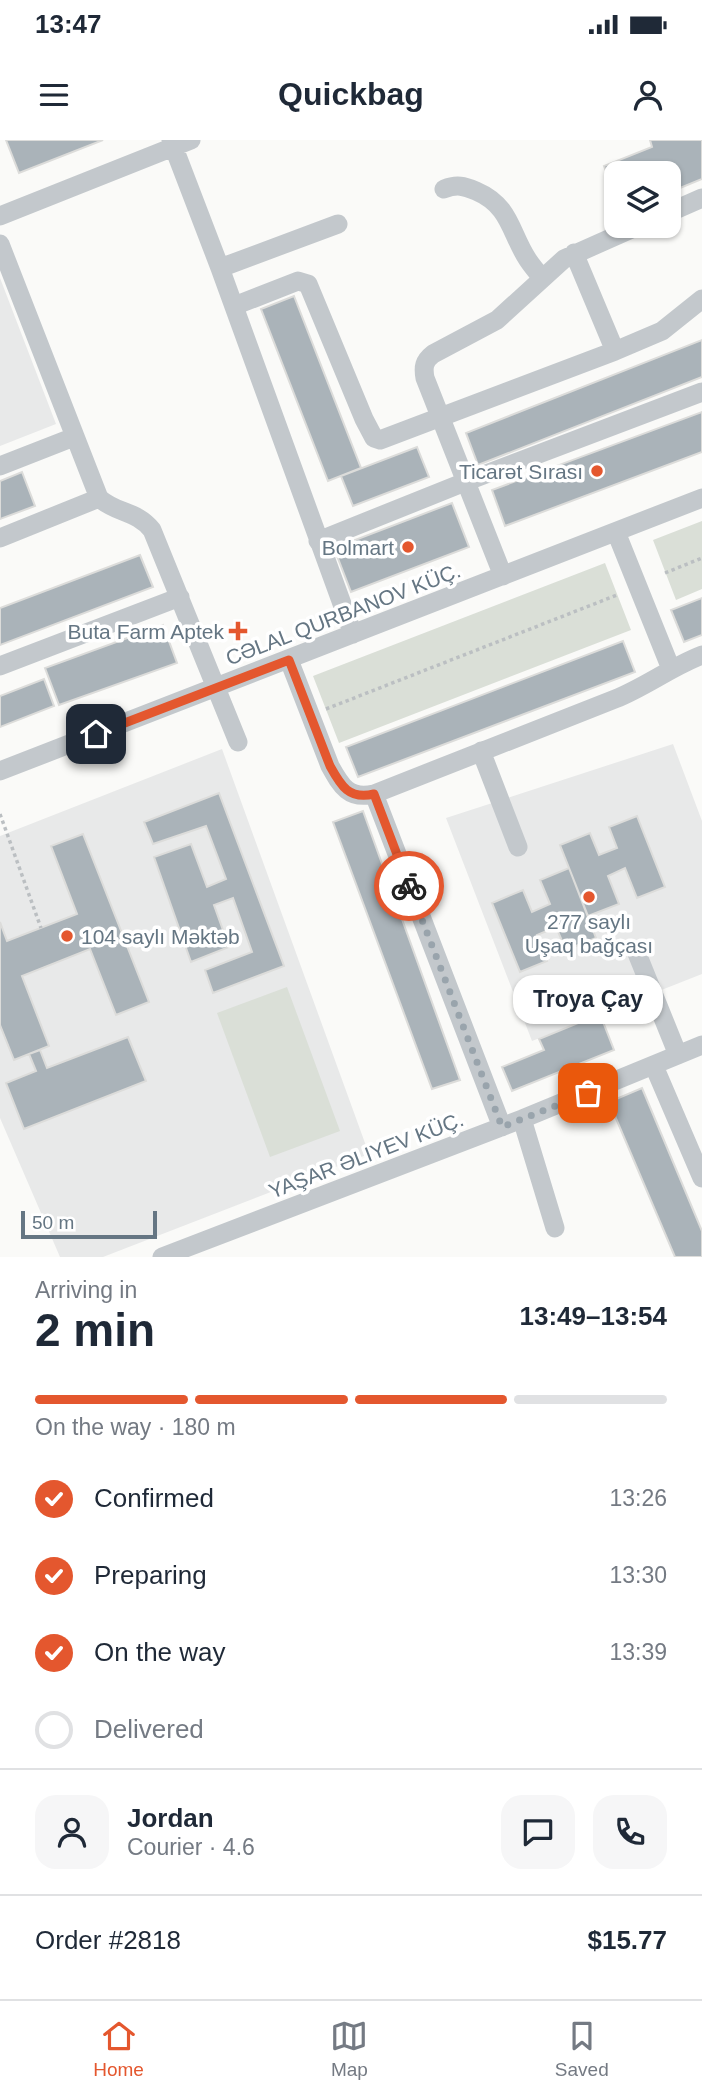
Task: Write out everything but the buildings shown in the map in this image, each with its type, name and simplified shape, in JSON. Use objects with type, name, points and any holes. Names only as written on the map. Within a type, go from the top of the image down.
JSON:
[{"type":"street","points":[[0,216],[179,142],[220,268],[352,634]]},
{"type":"street","points":[[444,188],[463,186],[482,194],[501,207],[508,216],[527,259],[542,278]]},
{"type":"street","points":[[681,207],[702,198]]},
{"type":"street","points":[[220,268],[338,224]]},
{"type":"street","points":[[503,576],[425,379],[423,370],[426,360],[497,320],[542,278],[574,253],[610,238]]},
{"type":"street","points":[[0,244],[99,498],[109,508],[144,519],[152,530],[238,742]]},
{"type":"street","points":[[574,253],[615,351]]},
{"type":"street","points":[[234,306],[299,281],[309,284],[364,419],[374,438],[380,440],[662,331],[702,299]]},
{"type":"street","points":[[318,541],[702,392]]},
{"type":"street","points":[[0,466],[74,437]]},
{"type":"street","points":[[0,538],[99,498]]},
{"type":"street","name":"CƏLAL QURBANOV KÜÇ.","points":[[0,771],[702,498]]},
{"type":"street","points":[[616,532],[671,669]]},
{"type":"street","points":[[0,666],[180,597]]},
{"type":"street","points":[[289,660],[338,782],[348,792],[360,797],[374,794],[639,689],[671,669],[702,656]]},
{"type":"street","points":[[481,751],[518,846]]},
{"type":"street","points":[[374,794],[502,1127]]},
{"type":"street","points":[[636,951],[678,1055]]},
{"type":"street","name":"YAŞAR ƏLIYEV KÜÇ.","points":[[162,1257],[523,1119],[702,1045]]},
{"type":"street","points":[[654,1066],[702,1178]]},
{"type":"street","points":[[523,1119],[555,1228]]},
{"type":"path","points":[[665,573],[702,558]]},
{"type":"path","points":[[326,709],[617,595]]},
{"type":"path","points":[[0,814],[41,928]]},
{"type":"shaded area","points":[[0,278],[56,424],[0,446]]},
{"type":"shaded area","points":[[702,521],[702,589],[676,600],[653,540]]},
{"type":"shaded area","points":[[605,563],[631,630],[339,743],[313,676]]},
{"type":"shaded area","name":"277 saylı Uşaq bağçası","points":[[673,744],[702,821],[702,974],[532,1041],[446,818]]},
{"type":"shaded area","points":[[222,749],[369,1154],[103,1257],[60,1257],[0,1118],[0,836]]},
{"type":"shaded area","points":[[287,987],[340,1131],[270,1157],[217,1013]]},
{"type":"way so far","points":[[409,886],[502,1127],[588,1093]]},
{"type":"place","name":"Ticarət Sırası","points":[[597,471]]},
{"type":"place","name":"Bolmart","points":[[408,547]]},
{"type":"place","name":"Buta Farm Aptek","points":[[238,631]]},
{"type":"place","name":"277 saylı Uşaq bağçası","points":[[589,897]]},
{"type":"place","name":"104 saylı Məktəb","points":[[67,936]]},
{"type":"place","name":"Troya Çay","points":[[588,1093]]},
{"type":"route","points":[[96,734],[289,660],[338,782],[348,792],[360,797],[374,794],[409,886]]}]
